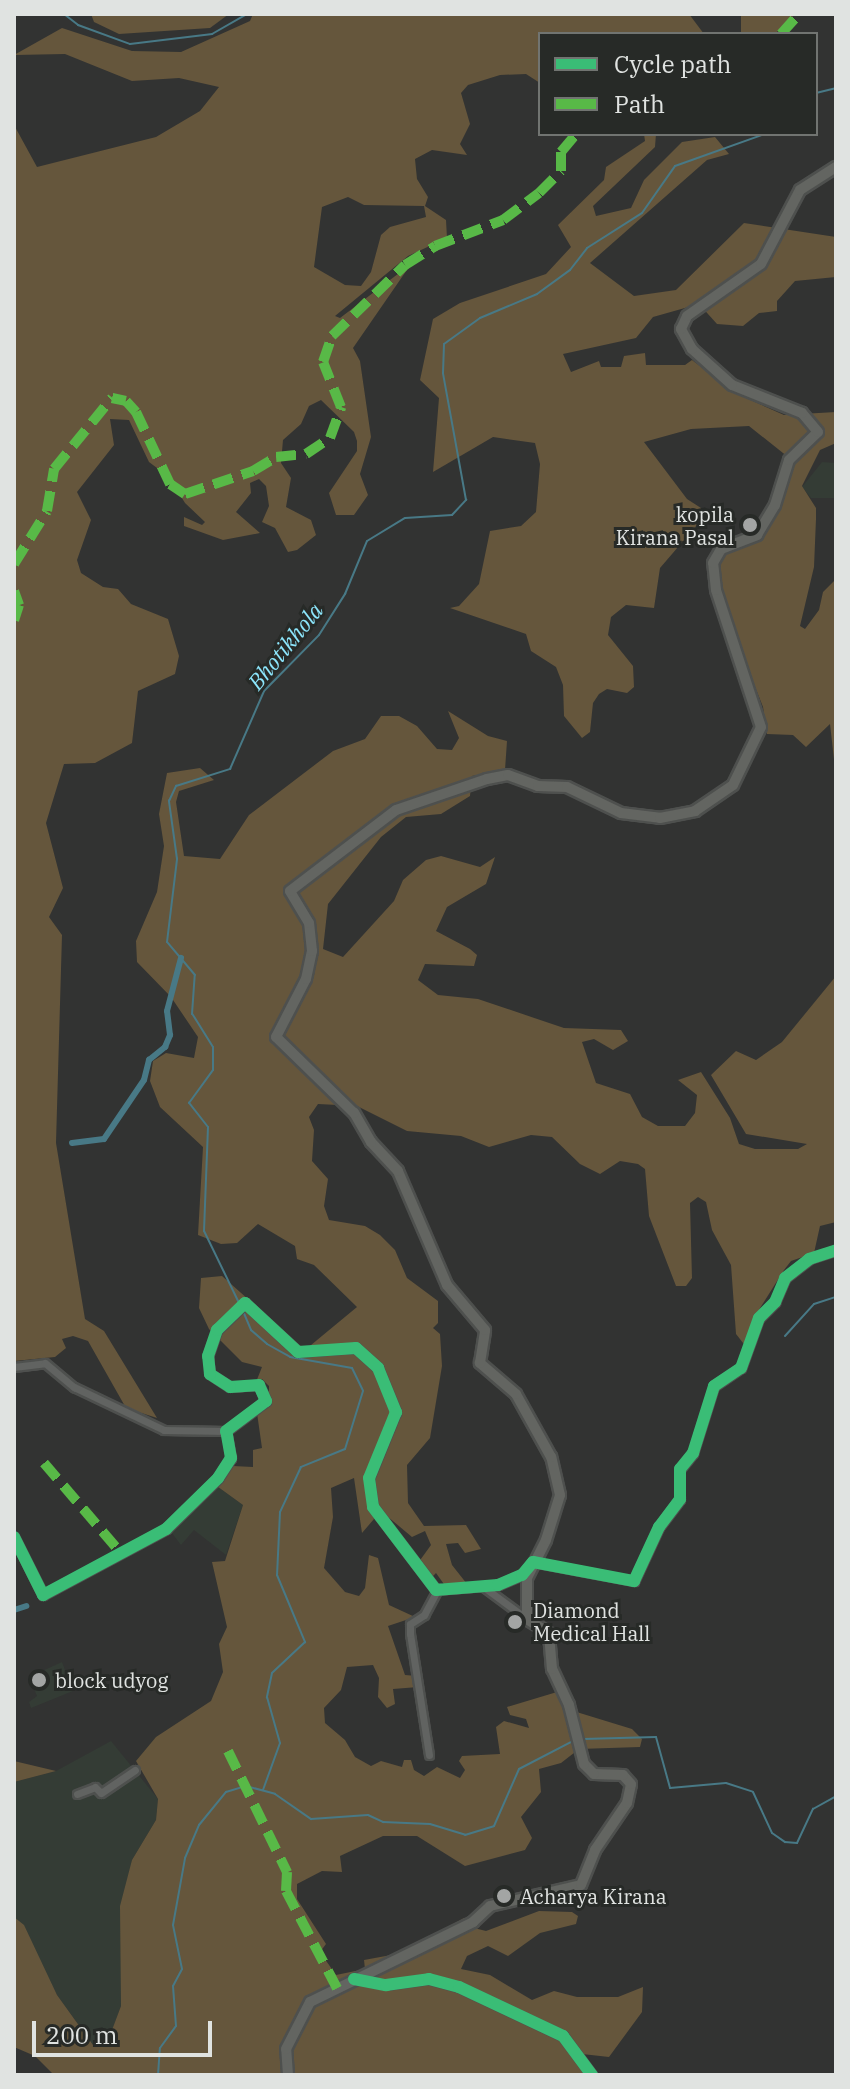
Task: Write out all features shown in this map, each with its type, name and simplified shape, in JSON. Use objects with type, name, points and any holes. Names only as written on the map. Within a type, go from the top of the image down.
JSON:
[{"type":"main road","points":[[288,2075],[286,2049],[305,2007],[354,1979],[473,1922],[490,1906],[581,1885],[595,1850],[627,1803],[631,1784],[623,1775],[594,1774],[579,1752],[569,1705],[552,1669],[550,1636],[527,1619],[525,1591],[533,1562],[546,1540],[560,1489],[529,1412],[506,1383],[480,1363],[485,1330],[443,1277],[398,1171],[371,1142],[354,1113],[276,1037],[306,979],[312,951],[309,923],[290,891],[396,810],[487,779],[508,775],[538,786],[567,787],[621,813],[660,818],[682,817],[733,785],[756,747],[761,727],[716,590],[713,563],[721,549],[757,535],[775,505],[789,460],[818,432],[802,413],[732,385],[692,349],[681,329],[687,316],[761,264],[800,190],[836,167]]},
{"type":"street","points":[[438,1589],[483,1587],[511,1581],[533,1562],[634,1581],[659,1527],[683,1493],[680,1469],[693,1453],[714,1386],[741,1368],[759,1318],[775,1302],[785,1278],[809,1259],[836,1250]]},
{"type":"street","points":[[14,1367],[45,1363],[74,1387],[164,1430],[226,1431],[266,1401],[259,1385],[230,1387],[210,1374],[208,1356],[217,1330],[245,1303],[298,1352],[356,1348],[378,1368],[396,1412],[369,1478],[373,1507],[438,1589]]},
{"type":"street","points":[[14,1537],[43,1595],[171,1525],[228,1467],[226,1431]]},
{"type":"street","points":[[483,1587],[527,1619]]},
{"type":"street","points":[[429,1755],[410,1624],[431,1606],[438,1589]]},
{"type":"street","points":[[77,1794],[95,1787],[101,1793],[135,1770]]},
{"type":"street","points":[[354,1979],[386,1985],[429,1979],[459,1987],[563,2036],[592,2075]]},
{"type":"shaded area","points":[[91,14],[229,14],[210,28],[119,34],[94,22]]},
{"type":"shaded area","points":[[253,14],[689,14],[702,32],[538,32],[538,82],[526,74],[500,75],[468,85],[461,93],[470,124],[460,144],[467,155],[432,150],[415,159],[417,179],[428,197],[425,206],[446,220],[447,238],[408,256],[335,316],[340,318],[411,264],[353,348],[360,361],[371,437],[360,474],[368,495],[354,515],[336,515],[329,493],[357,451],[357,441],[354,432],[321,400],[309,406],[301,424],[283,440],[281,463],[291,478],[286,507],[311,520],[316,535],[297,550],[288,552],[275,528],[262,522],[269,506],[266,486],[259,479],[250,483],[251,493],[236,512],[260,533],[223,540],[184,526],[184,517],[202,525],[205,522],[185,503],[169,477],[149,462],[129,420],[110,419],[114,445],[77,492],[91,520],[77,560],[81,573],[103,587],[118,589],[131,604],[168,619],[179,656],[175,674],[138,691],[132,743],[95,763],[64,764],[46,823],[63,888],[49,917],[62,935],[56,1143],[85,1319],[104,1331],[157,1418],[126,1408],[88,1341],[73,1336],[62,1339],[66,1348],[55,1357],[14,1361],[14,125],[37,167],[156,137],[200,111],[219,87],[179,78],[132,81],[65,54],[14,55],[62,28],[132,51],[181,52],[250,21]],"holes":[[[348,197],[364,205],[424,206],[426,217],[390,227],[381,235],[371,272],[361,286],[345,285],[314,267],[322,207]]]},
{"type":"shaded area","points":[[741,14],[795,14],[777,32],[741,32]]},
{"type":"shaded area","points":[[644,136],[656,136],[655,147],[593,206],[596,216],[631,208],[644,180],[682,142],[715,137],[729,154],[707,160],[590,263],[634,296],[676,290],[744,223],[836,237],[836,277],[795,281],[777,301],[777,311],[759,313],[743,326],[717,324],[699,304],[653,317],[636,338],[563,354],[571,372],[599,361],[601,367],[621,367],[624,356],[645,353],[646,365],[685,365],[692,360],[737,394],[784,415],[836,412],[836,443],[820,450],[802,486],[816,508],[816,519],[814,567],[800,626],[805,629],[819,610],[823,592],[836,579],[836,777],[830,724],[806,747],[793,735],[767,734],[763,707],[726,613],[717,573],[721,554],[756,542],[781,505],[788,474],[788,457],[749,426],[691,429],[644,442],[687,499],[701,508],[703,518],[660,568],[654,608],[626,605],[611,617],[608,635],[633,666],[634,687],[627,693],[607,689],[599,694],[593,703],[590,732],[582,738],[564,716],[563,685],[556,667],[531,651],[526,634],[450,608],[459,606],[479,584],[490,531],[521,526],[536,512],[540,464],[535,443],[493,437],[433,472],[439,398],[420,380],[433,319],[460,303],[546,274],[571,247],[558,225],[604,180],[606,167],[645,141]]},
{"type":"shaded area","points":[[822,462],[836,463],[836,498],[811,498],[802,487]]},
{"type":"shaded area","points":[[448,711],[488,736],[507,741],[505,770],[472,776],[470,796],[441,814],[406,817],[381,837],[328,904],[323,949],[343,957],[394,901],[403,880],[426,860],[441,856],[480,867],[495,857],[486,884],[447,907],[436,931],[477,955],[474,966],[425,964],[418,980],[438,995],[478,999],[564,1028],[621,1030],[628,1041],[613,1050],[594,1039],[582,1042],[596,1083],[630,1094],[642,1117],[658,1126],[685,1126],[695,1113],[697,1095],[678,1080],[701,1072],[730,1118],[739,1144],[755,1149],[798,1149],[807,1144],[746,1134],[711,1075],[736,1051],[756,1060],[782,1042],[836,976],[836,1222],[820,1226],[814,1253],[791,1261],[784,1270],[757,1313],[747,1348],[736,1334],[731,1265],[712,1230],[706,1202],[698,1197],[690,1203],[692,1278],[686,1286],[676,1286],[649,1216],[645,1169],[638,1164],[620,1161],[600,1174],[580,1164],[552,1137],[531,1135],[489,1147],[461,1136],[407,1131],[357,1106],[318,1104],[309,1117],[314,1130],[312,1161],[328,1179],[324,1206],[329,1220],[365,1226],[380,1235],[395,1250],[407,1278],[438,1301],[438,1323],[433,1328],[440,1334],[442,1366],[430,1438],[407,1465],[408,1503],[424,1526],[466,1525],[481,1549],[465,1553],[458,1543],[446,1544],[452,1565],[467,1584],[446,1587],[436,1573],[430,1579],[418,1563],[431,1545],[425,1531],[412,1537],[369,1501],[374,1519],[362,1533],[354,1478],[331,1488],[333,1517],[324,1568],[345,1592],[359,1596],[365,1588],[369,1555],[378,1558],[389,1605],[415,1617],[388,1626],[405,1675],[417,1676],[418,1687],[393,1689],[395,1704],[387,1708],[378,1697],[379,1678],[373,1665],[347,1667],[341,1690],[324,1708],[325,1723],[345,1740],[355,1757],[371,1766],[381,1761],[402,1767],[404,1760],[411,1760],[414,1770],[424,1776],[437,1767],[460,1778],[465,1770],[459,1761],[462,1756],[500,1754],[496,1727],[504,1721],[529,1728],[526,1719],[510,1715],[507,1707],[557,1692],[570,1710],[632,1729],[642,1739],[640,1747],[579,1749],[561,1763],[539,1769],[541,1792],[521,1817],[532,1838],[525,1850],[465,1866],[417,1836],[383,1836],[340,1856],[342,1872],[322,1871],[297,1884],[297,1899],[326,1944],[320,1952],[336,1975],[365,1969],[364,1960],[402,1953],[464,1918],[470,1927],[486,1931],[539,1911],[572,1912],[578,1916],[576,1924],[540,1933],[508,1956],[488,1946],[467,1956],[461,1969],[490,1975],[532,2000],[554,1991],[577,1997],[618,1997],[643,1987],[642,2012],[609,2057],[573,2053],[585,2075],[54,2075],[35,2056],[14,2047],[14,1917],[24,1925],[57,1995],[93,2045],[106,2046],[121,2006],[120,1906],[132,1860],[156,1820],[158,1799],[136,1761],[156,1737],[211,1701],[223,1672],[219,1644],[227,1627],[212,1562],[225,1561],[243,1505],[214,1484],[233,1466],[253,1467],[253,1450],[262,1448],[257,1413],[269,1398],[269,1386],[262,1379],[256,1382],[262,1367],[242,1362],[209,1329],[199,1308],[201,1278],[222,1276],[305,1350],[357,1307],[314,1265],[297,1259],[295,1246],[258,1224],[237,1243],[221,1244],[198,1235],[203,1147],[160,1107],[150,1081],[153,1061],[166,1053],[194,1058],[198,1037],[171,997],[137,962],[136,941],[157,892],[164,846],[159,814],[167,773],[200,768],[214,780],[179,791],[176,802],[184,856],[220,859],[249,815],[333,751],[365,739],[381,716],[399,716],[417,726],[437,749],[452,750],[459,738]]},
{"type":"shaded area","points":[[214,1484],[243,1505],[226,1555],[194,1530],[181,1545],[171,1532]]},
{"type":"shaded area","points":[[62,1662],[73,1691],[31,1708],[29,1702],[37,1696],[29,1677]]},
{"type":"shaded area","points":[[111,1741],[158,1799],[156,1820],[132,1860],[121,2006],[106,2047],[93,2045],[57,1995],[14,1917],[14,1782],[56,1771]]},
{"type":"shaded area","points":[[14,1761],[56,1771],[14,1782]]},
{"type":"waterway","points":[[64,14],[78,25],[130,44],[212,34],[247,14]]},
{"type":"waterway","name":"Bhotikhola","points":[[818,92],[836,88]]},
{"type":"waterway","name":"Bhotikhola","points":[[240,1305],[204,1231],[208,1127],[189,1103],[213,1070],[213,1047],[192,1014],[195,975],[167,942],[177,859],[169,801],[176,786],[230,769],[264,691],[319,635],[345,594],[367,541],[405,518],[452,515],[466,500],[443,373],[444,344],[480,318],[537,294],[570,270],[587,248],[642,213],[675,166],[759,136]]},
{"type":"waterway","points":[[72,1143],[104,1139],[144,1080],[149,1060],[165,1047],[170,1035],[167,1011],[181,958]]},
{"type":"waterway","points":[[785,1336],[814,1304],[836,1297]]},
{"type":"waterway","name":"Bhotikhola","points":[[243,1311],[251,1330],[267,1344],[290,1357],[352,1368],[363,1391],[345,1449],[301,1467],[280,1512],[277,1575],[305,1642],[272,1673],[267,1697],[280,1743],[263,1790]]},
{"type":"waterway","points":[[14,1610],[26,1606]]},
{"type":"waterway","points":[[583,1739],[656,1737],[670,1788],[726,1783],[753,1792],[772,1833],[785,1842],[797,1843],[813,1809],[836,1796]]},
{"type":"waterway","points":[[158,2075],[160,2048],[176,2026],[173,1986],[182,1969],[173,1925],[185,1858],[199,1825],[226,1792],[246,1786],[275,1794],[311,1819],[368,1815],[383,1822],[430,1824],[465,1835],[494,1826],[519,1769],[573,1741]]},
{"type":"marked path","points":[[783,32],[799,14]]},
{"type":"marked path","points":[[14,564],[47,511],[54,469],[112,398],[126,401],[136,412],[170,484],[185,494],[253,471],[276,457],[306,454],[330,438],[341,407],[323,362],[332,336],[405,265],[435,246],[503,220],[539,193],[561,171],[561,152],[574,136]]},
{"type":"marked path","points":[[14,591],[19,605],[14,620]]},
{"type":"marked path","points":[[44,1463],[121,1553]]},
{"type":"marked path","points":[[228,1751],[287,1872],[286,1891],[337,1988]]},
{"type":"cycle path","points":[[14,1537],[43,1595],[166,1529],[218,1478],[231,1458],[226,1431],[266,1401],[259,1385],[230,1387],[210,1374],[208,1356],[217,1330],[245,1303],[298,1352],[356,1348],[378,1368],[396,1412],[369,1478],[373,1507],[436,1590],[498,1585],[522,1575],[533,1562],[634,1581],[659,1527],[680,1499],[680,1469],[693,1453],[714,1386],[741,1368],[759,1318],[775,1302],[785,1278],[809,1259],[836,1250]]},
{"type":"cycle path","points":[[354,1979],[386,1985],[429,1979],[459,1987],[563,2036],[592,2075]]},
{"type":"place","name":"kopila Kirana Pasal","points":[[750,525]]},
{"type":"place","name":"Diamond Medical Hall","points":[[515,1622]]},
{"type":"place","name":"block udyog","points":[[39,1680]]},
{"type":"place","name":"Acharya Kirana","points":[[504,1896]]}]
